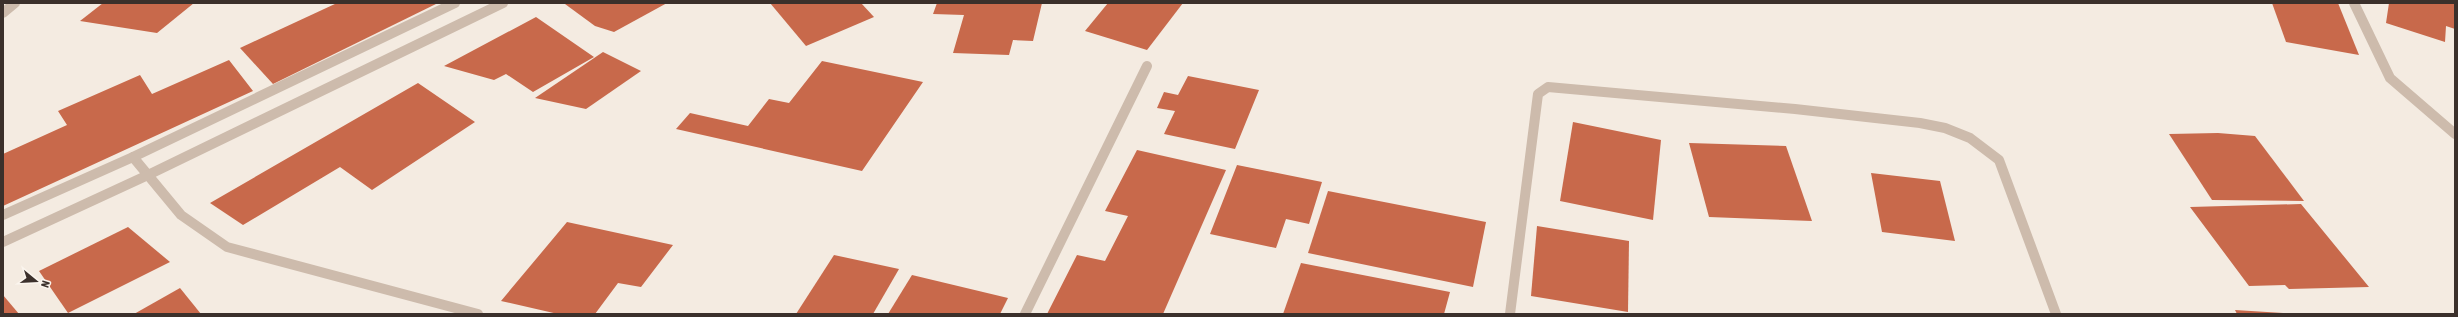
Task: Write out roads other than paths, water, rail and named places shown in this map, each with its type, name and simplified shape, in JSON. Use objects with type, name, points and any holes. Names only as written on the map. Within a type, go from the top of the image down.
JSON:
[{"type":"street","points":[[3,13],[15,3]]},
{"type":"street","points":[[3,215],[133,157],[455,3]]},
{"type":"street","points":[[3,242],[148,175],[503,3]]},
{"type":"street","points":[[2354,3],[2390,78],[2455,134]]},
{"type":"street","points":[[1025,314],[1147,66]]},
{"type":"street","points":[[1510,314],[1538,94],[1548,87],[1554,87],[1787,108],[1920,123],[1945,128],[1970,138],[1999,160],[2018,207],[2056,314]]},
{"type":"street","points":[[133,157],[181,215],[228,247],[464,312],[478,314]]}]
